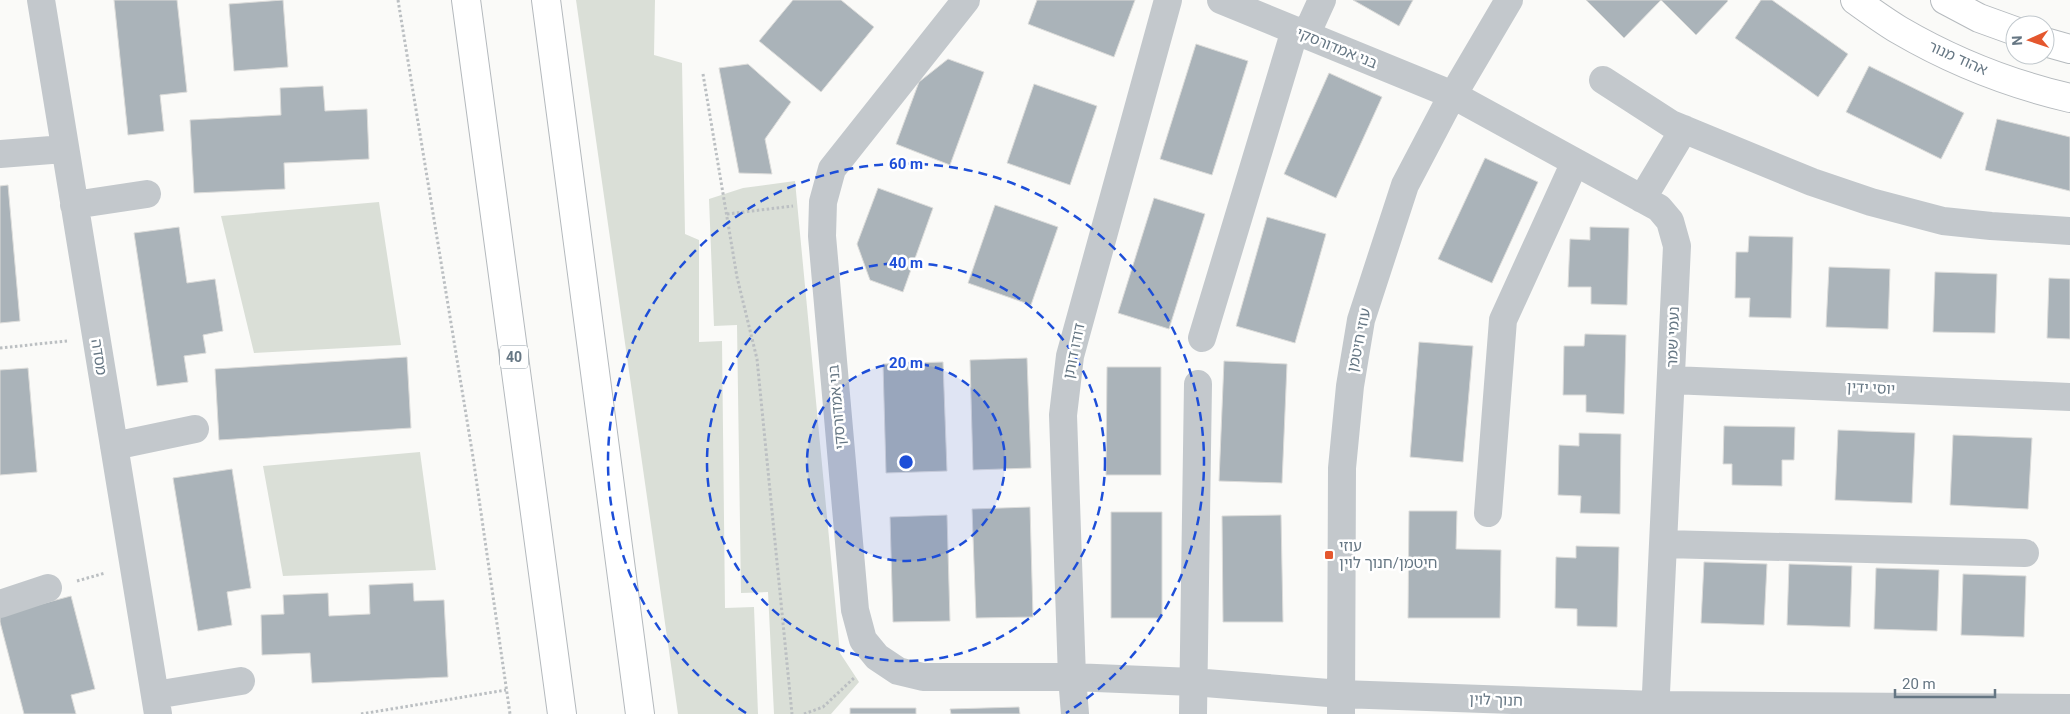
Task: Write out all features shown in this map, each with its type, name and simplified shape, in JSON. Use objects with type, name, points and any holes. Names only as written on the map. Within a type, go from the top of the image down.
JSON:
[{"type":"main road","name":"40","points":[[466,0],[562,714]]},
{"type":"main road","points":[[546,0],[640,714]]},
{"type":"main road","name":"אהוד מנור","points":[[1855,0],[1898,30],[1960,62],[2041,92],[2070,98]]},
{"type":"main road","points":[[1945,0],[1979,18],[2005,27]]},
{"type":"main road","points":[[2055,45],[2070,49]]},
{"type":"street","name":"מסדה","points":[[41,0],[157,705]]},
{"type":"street","name":"בני אמדורסקי","points":[[966,0],[832,169],[823,202],[822,236],[855,610],[863,640],[877,657],[898,670],[923,677],[1072,676]]},
{"type":"street","name":"דודו דותן","points":[[1075,714],[1063,415],[1070,356],[1168,0]]},
{"type":"street","name":"בני אמדורסקי","points":[[1221,0],[1453,95]]},
{"type":"street","points":[[1202,338],[1300,33],[1322,0]]},
{"type":"street","name":"עוזי חיטמן","points":[[1342,704],[1342,468],[1350,386],[1361,320],[1405,184],[1453,95],[1509,0]]},
{"type":"street","points":[[1604,80],[1671,124],[1812,182],[1943,221],[2070,231]]},
{"type":"street","name":"נעמי שמר","points":[[1453,95],[1659,208],[1670,221],[1677,246],[1655,709]]},
{"type":"street","points":[[1642,199],[1684,130]]},
{"type":"street","points":[[0,154],[64,149]]},
{"type":"street","points":[[1488,512],[1503,320],[1575,162]]},
{"type":"street","points":[[74,205],[147,194]]},
{"type":"street","name":"יוסי ידין","points":[[1672,380],[2070,397]]},
{"type":"street","points":[[1193,714],[1198,384]]},
{"type":"street","points":[[114,446],[195,429]]},
{"type":"street","points":[[1664,544],[2025,553]]},
{"type":"street","points":[[0,604],[48,588]]},
{"type":"street","name":"חנוך לוין","points":[[1072,676],[1194,682],[1342,704],[1655,709],[2070,708]]},
{"type":"street","points":[[157,705],[241,682]]},
{"type":"path","points":[[398,0],[473,458],[510,714]]},
{"type":"path","points":[[704,74],[737,276],[756,359],[792,714]]},
{"type":"path","points":[[727,214],[823,202]]},
{"type":"path","points":[[0,348],[96,338]]},
{"type":"path","points":[[48,588],[134,566]]},
{"type":"path","points":[[804,714],[823,707],[877,657]]},
{"type":"path","points":[[361,714],[506,690]]},
{"type":"shaded area","points":[[576,0],[655,0],[654,55],[682,63],[685,234],[699,240],[699,342],[722,341],[725,608],[754,607],[758,714],[678,714]]},
{"type":"shaded area","points":[[795,181],[840,653],[859,682],[831,714],[774,714],[768,592],[741,593],[737,325],[714,326],[709,199],[743,188]]},
{"type":"shaded area","points":[[379,202],[401,345],[254,353],[221,216]]},
{"type":"shaded area","points":[[420,452],[436,570],[283,576],[263,466]]},
{"type":"building","points":[[114,0],[177,0],[187,92],[160,95],[164,131],[128,135]]},
{"type":"building","points":[[283,0],[288,67],[234,71],[229,4]]},
{"type":"building","points":[[793,0],[841,0],[874,27],[821,92],[759,41]]},
{"type":"building","points":[[1037,0],[1135,0],[1114,57],[1028,24]]},
{"type":"building","points":[[1353,0],[1413,0],[1399,26]]},
{"type":"building","points":[[1586,0],[1661,0],[1624,38]]},
{"type":"building","points":[[1661,0],[1727,0],[1728,1],[1696,35]]},
{"type":"building","points":[[1761,0],[1772,0],[1848,54],[1818,97],[1735,38]]},
{"type":"building","points":[[1196,44],[1248,61],[1212,175],[1160,159]]},
{"type":"building","points":[[948,59],[984,72],[950,165],[896,144],[919,82]]},
{"type":"building","points":[[748,64],[791,102],[765,139],[772,174],[739,173],[719,68]]},
{"type":"building","points":[[1869,66],[1964,113],[1941,159],[1846,112]]},
{"type":"building","points":[[1329,73],[1382,97],[1336,198],[1284,174]]},
{"type":"building","points":[[1034,84],[1097,106],[1070,185],[1007,163]]},
{"type":"building","points":[[323,86],[325,111],[367,109],[369,159],[284,163],[285,189],[194,193],[190,120],[281,115],[280,88]]},
{"type":"building","points":[[1997,119],[2070,137],[2070,191],[1985,170]]},
{"type":"building","points":[[1485,158],[1538,182],[1492,283],[1438,259]]},
{"type":"building","points":[[8,185],[20,321],[0,323],[0,186]]},
{"type":"building","points":[[878,188],[933,208],[903,292],[870,280],[857,244]]},
{"type":"building","points":[[1154,198],[1205,214],[1169,329],[1118,313]]},
{"type":"building","points":[[995,205],[1058,227],[1031,305],[968,283]]},
{"type":"building","points":[[1267,217],[1326,234],[1295,343],[1236,326]]},
{"type":"building","points":[[179,227],[187,283],[215,279],[223,331],[203,335],[206,353],[184,356],[188,382],[157,386],[134,233]]},
{"type":"building","points":[[1590,227],[1629,228],[1627,305],[1591,304],[1591,287],[1568,287],[1570,239],[1590,240]]},
{"type":"building","points":[[1749,236],[1793,237],[1791,318],[1749,317],[1750,298],[1735,298],[1736,252],[1748,252]]},
{"type":"building","points":[[1829,267],[1890,269],[1888,329],[1826,327]]},
{"type":"building","points":[[1935,272],[1997,274],[1995,333],[1933,332]]},
{"type":"building","points":[[2049,278],[2070,279],[2070,339],[2047,338]]},
{"type":"building","points":[[1585,334],[1626,335],[1624,414],[1586,412],[1586,395],[1563,395],[1564,346],[1584,346]]},
{"type":"building","points":[[1419,342],[1473,346],[1463,462],[1410,457]]},
{"type":"building","points":[[407,357],[411,428],[219,440],[215,369]]},
{"type":"building","points":[[1027,358],[1031,468],[973,470],[970,360]]},
{"type":"building","points":[[1224,361],[1287,364],[1282,483],[1219,481]]},
{"type":"building","points":[[943,362],[947,471],[886,473],[883,364]]},
{"type":"building","points":[[1107,367],[1161,367],[1161,475],[1106,475]]},
{"type":"building","points":[[28,368],[37,472],[0,475],[0,370]]},
{"type":"building","points":[[1724,426],[1795,427],[1794,460],[1782,460],[1782,486],[1732,485],[1732,464],[1723,464]]},
{"type":"building","points":[[1838,430],[1915,433],[1912,503],[1835,500]]},
{"type":"building","points":[[1579,433],[1621,434],[1620,514],[1580,513],[1581,496],[1558,495],[1559,445],[1579,446]]},
{"type":"building","points":[[1953,435],[2032,438],[2028,509],[1950,505]]},
{"type":"building","points":[[232,469],[251,588],[227,592],[232,625],[198,631],[173,478]]},
{"type":"building","points":[[1030,507],[1033,617],[976,618],[972,509]]},
{"type":"building","points":[[1409,511],[1457,511],[1456,549],[1501,550],[1500,618],[1408,618]]},
{"type":"building","points":[[1111,512],[1162,512],[1162,618],[1111,618]]},
{"type":"building","points":[[947,515],[950,621],[893,622],[890,517]]},
{"type":"building","points":[[1281,515],[1283,622],[1223,622],[1222,516]]},
{"type":"building","points":[[1576,546],[1619,547],[1617,627],[1577,626],[1577,609],[1555,608],[1556,557],[1576,558]]},
{"type":"building","points":[[1704,562],[1767,564],[1764,625],[1701,623]]},
{"type":"building","points":[[1789,564],[1852,566],[1850,627],[1787,625]]},
{"type":"building","points":[[1876,568],[1939,570],[1937,631],[1874,629]]},
{"type":"building","points":[[1963,574],[2026,576],[2024,637],[1961,635]]},
{"type":"building","points":[[413,583],[414,601],[444,600],[448,677],[312,683],[310,653],[262,655],[261,615],[284,614],[283,595],[328,593],[329,616],[370,614],[369,585]]},
{"type":"building","points":[[71,596],[95,689],[71,695],[76,714],[24,714],[0,622],[0,615]]},
{"type":"building","points":[[1019,707],[1020,714],[951,714],[950,709]]},
{"type":"building","points":[[850,708],[916,708],[916,714],[850,714]]},
{"type":"place","name":"עוזי חיטמן/חנוך לוין","points":[[1329,555]]}]
